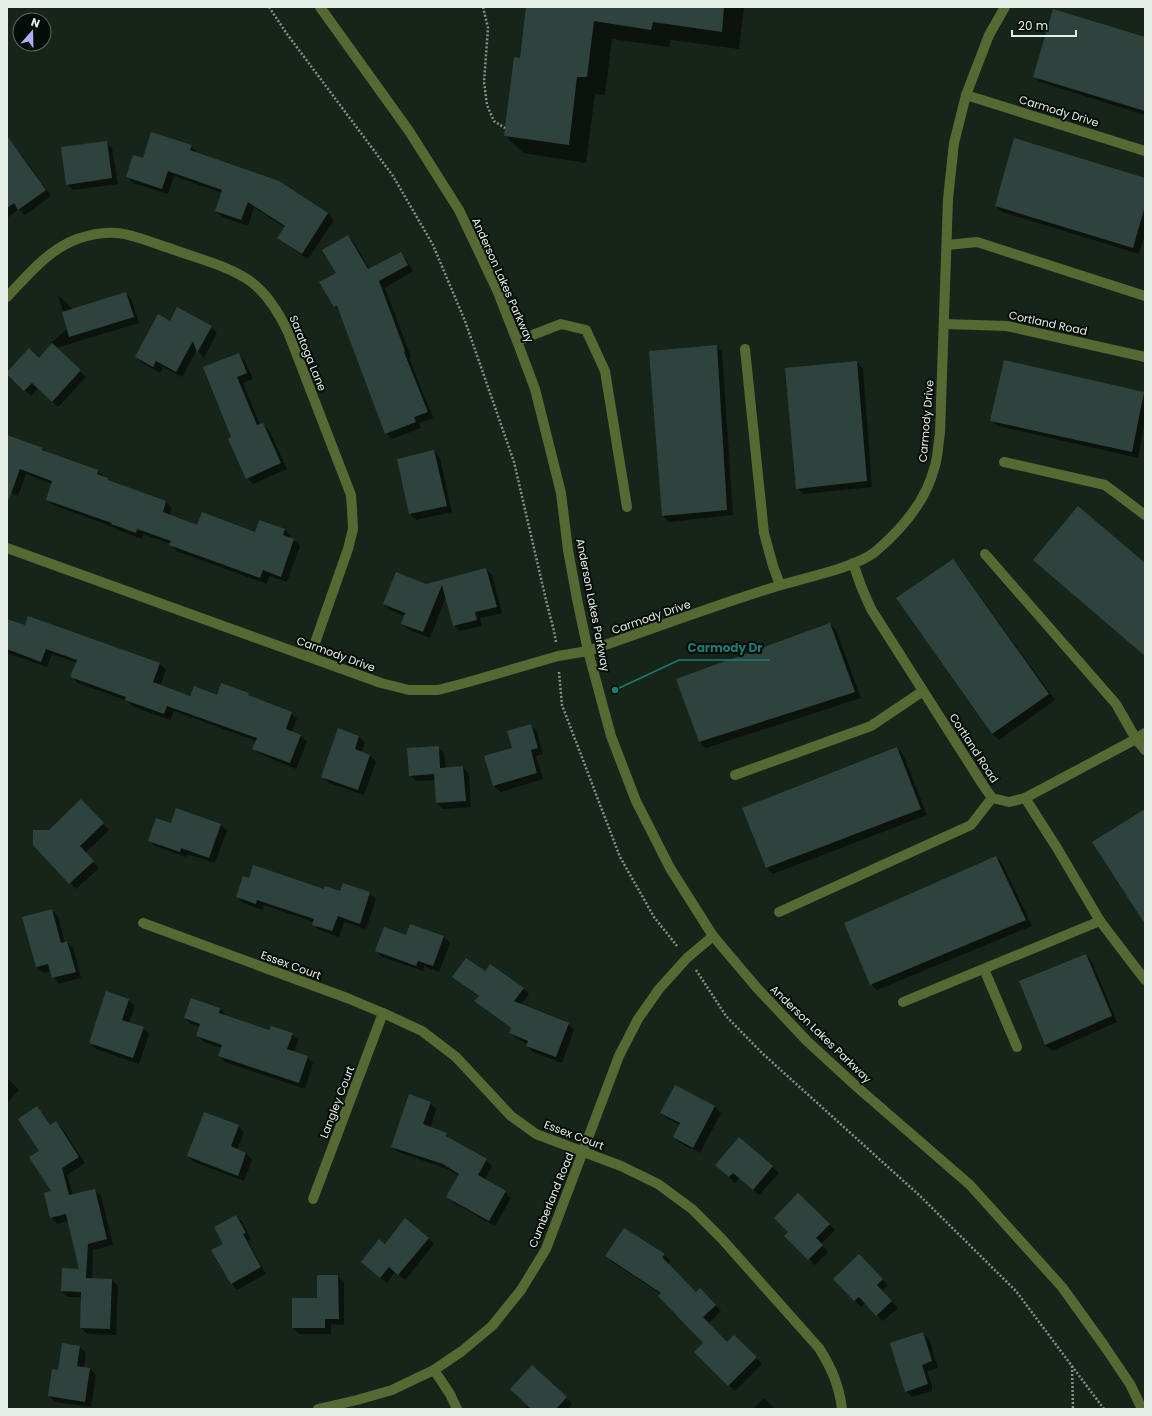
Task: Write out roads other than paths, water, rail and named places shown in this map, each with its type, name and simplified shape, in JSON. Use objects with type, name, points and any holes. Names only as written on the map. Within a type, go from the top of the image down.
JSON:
[{"type":"street","name":"Anderson Lakes Parkway","points":[[320,7],[409,131],[458,210],[497,290],[535,389],[562,493],[568,550],[588,651],[611,736],[636,801],[670,868],[713,936],[757,988],[807,1041],[857,1087],[970,1185],[1062,1287],[1130,1384],[1142,1409]]},
{"type":"street","name":"Carmody Drive","points":[[7,548],[381,683],[409,690],[438,690],[558,656],[588,651],[780,585],[853,563],[873,553],[900,529],[921,501],[935,469],[940,433],[948,199],[954,143],[966,95],[990,35],[1005,7]]},
{"type":"street","name":"Carmody Drive","points":[[966,95],[1145,151]]},
{"type":"street","name":"Saratoga Lane","points":[[7,297],[40,263],[61,246],[98,234],[116,233],[134,237],[228,269],[250,281],[265,294],[279,313],[288,332],[351,495],[352,503],[352,529],[348,549],[310,657]]},
{"type":"street","points":[[947,245],[977,242],[1145,296]]},
{"type":"street","points":[[517,341],[561,324],[586,330],[605,371],[627,507]]},
{"type":"street","name":"Cortland Road","points":[[944,324],[1007,326],[1145,357]]},
{"type":"street","points":[[745,349],[764,533],[780,585]]},
{"type":"street","points":[[1004,462],[1106,485],[1145,515]]},
{"type":"street","points":[[985,554],[1116,704],[1136,739],[1145,750]]},
{"type":"street","name":"Cortland Road","points":[[853,563],[871,609],[992,798],[1009,802],[1025,798],[1145,733]]},
{"type":"street","points":[[736,775],[871,726],[923,691]]},
{"type":"street","points":[[780,912],[972,825],[992,798]]},
{"type":"street","points":[[1025,798],[1057,848],[1100,921],[1145,980]]},
{"type":"street","points":[[903,1002],[1100,921]]},
{"type":"street","name":"Essex Court","points":[[143,923],[347,998],[422,1031],[456,1057],[511,1116],[536,1134],[621,1166],[658,1184],[692,1209],[722,1239],[819,1348],[830,1367],[840,1392],[842,1409]]},
{"type":"street","name":"Cumberland Road","points":[[318,1409],[392,1390],[434,1370],[462,1351],[492,1326],[521,1290],[546,1249],[619,1056],[638,1019],[659,989],[687,958],[713,936]]},
{"type":"street","points":[[984,969],[1017,1047]]},
{"type":"street","name":"Langley Court","points":[[313,1199],[383,1013]]},
{"type":"street","points":[[434,1370],[450,1394],[457,1409]]},
{"type":"place","name":"Carmody Dr","points":[[615,690]]}]
